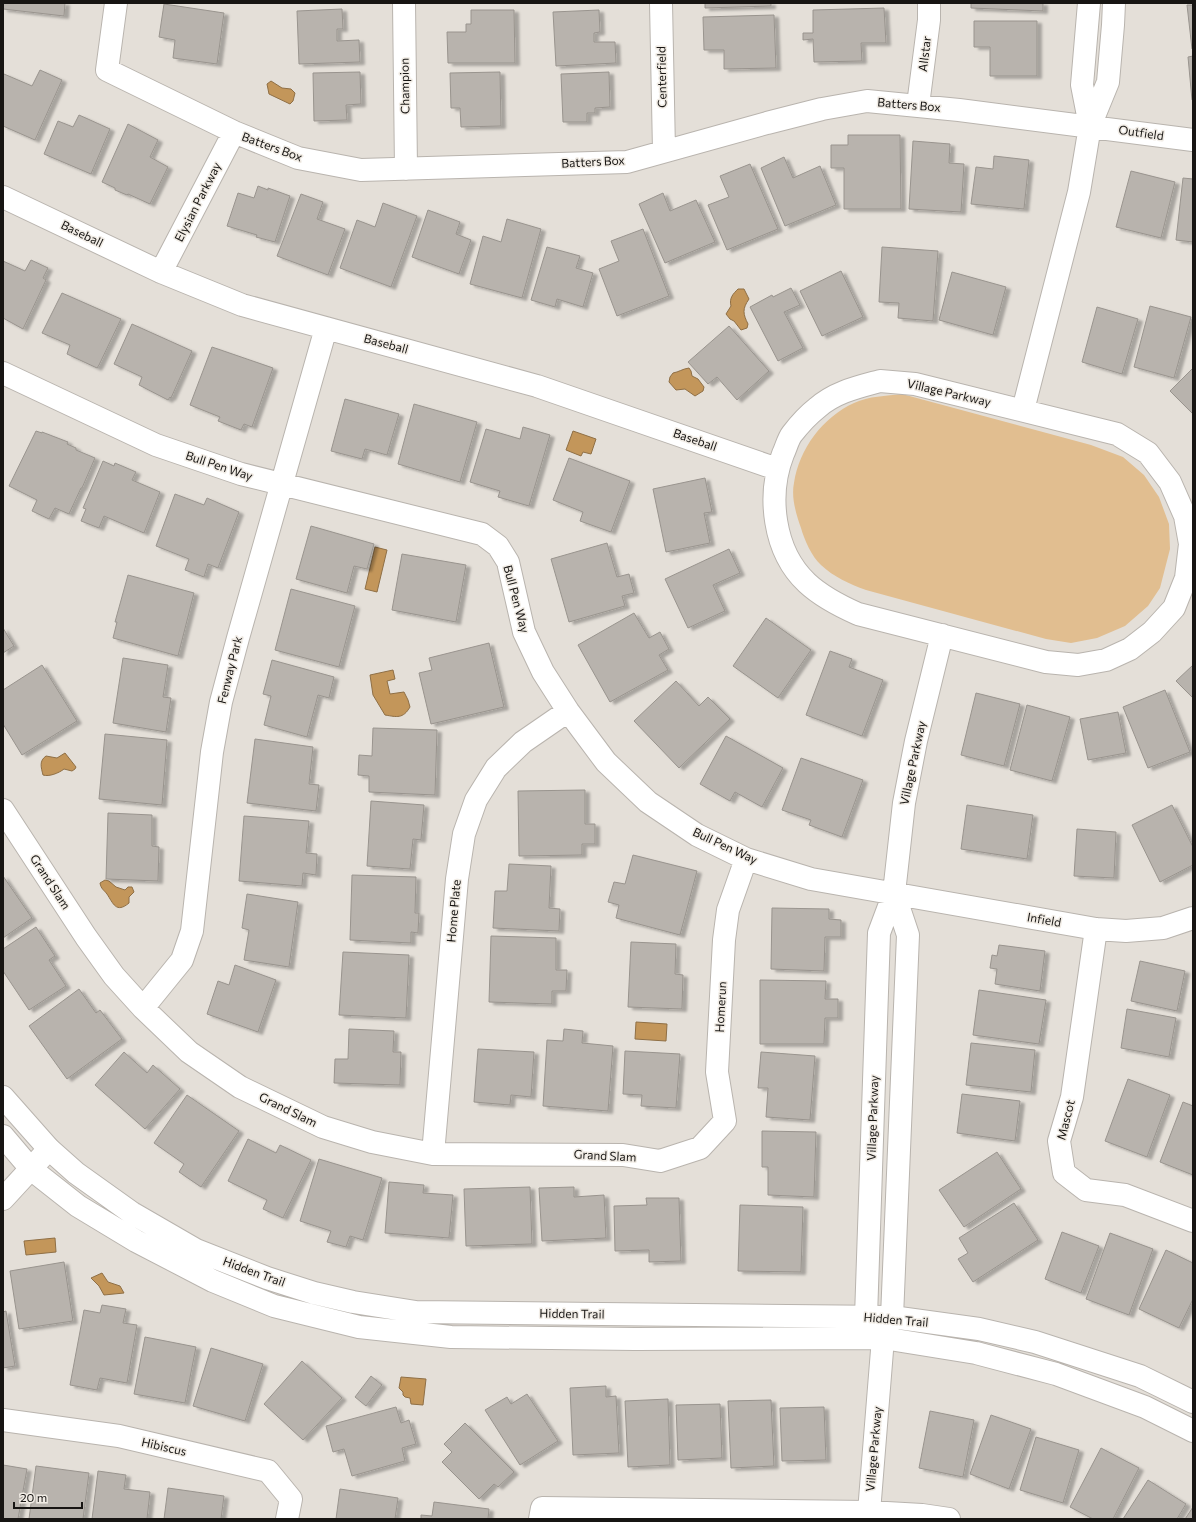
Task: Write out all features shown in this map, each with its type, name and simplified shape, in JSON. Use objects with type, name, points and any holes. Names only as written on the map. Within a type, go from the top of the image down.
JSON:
[{"type":"street","name":"Batters Box","points":[[116,3],[107,70],[234,132],[298,158],[361,170],[627,162],[767,123],[829,108],[867,101],[918,105],[1090,126]]},
{"type":"street","name":"Champion","points":[[404,3],[406,169]]},
{"type":"street","name":"Centerfield","points":[[661,3],[664,151]]},
{"type":"street","name":"Allstar","points":[[918,105],[929,20],[929,3]]},
{"type":"street","points":[[1089,3],[1082,85],[1090,126]]},
{"type":"street","points":[[1023,410],[1079,192],[1090,126],[1108,82],[1114,25],[1114,3]]},
{"type":"street","name":"Outfield","points":[[1090,126],[1193,140]]},
{"type":"street","name":"Elysian Parkway","points":[[161,272],[234,132]]},
{"type":"street","name":"Baseball","points":[[3,197],[161,272],[242,305],[537,386],[777,469]]},
{"type":"street","name":"Fenway Park","points":[[143,1008],[182,960],[192,930],[212,752],[221,702],[326,328]]},
{"type":"street","name":"Bull Pen Way","points":[[3,374],[156,445],[241,474],[482,534],[498,546],[508,562],[524,632],[543,672],[568,711],[606,762],[648,802],[697,835],[746,859],[811,879],[894,893]]},
{"type":"street","name":"Village Parkway","points":[[880,381],[915,384],[1117,434],[1148,453],[1170,482],[1185,516],[1190,544],[1190,579],[1174,608],[1152,632],[1130,649],[1106,660],[1078,665],[1046,662],[858,614],[831,602],[806,583],[791,562],[779,536],[773,500],[777,469],[791,435],[817,407],[846,390],[880,381]]},
{"type":"street","name":"Village Parkway","points":[[866,1317],[879,933],[894,893],[904,803],[916,741],[942,635]]},
{"type":"street","name":"Home Plate","points":[[433,1154],[457,879],[464,834],[476,800],[496,768],[523,742],[568,711]]},
{"type":"street","name":"Grand Slam","points":[[3,810],[86,937],[114,976],[143,1008],[189,1052],[240,1086],[281,1108],[330,1129],[372,1142],[433,1154],[622,1155],[660,1161],[700,1148]]},
{"type":"street","name":"Homerun","points":[[700,1148],[725,1121],[717,1072],[724,940],[728,910],[746,859]]},
{"type":"street","name":"Village Parkway","points":[[869,1512],[883,1338],[892,1317],[908,935],[894,893]]},
{"type":"street","name":"Infield","points":[[894,893],[1096,929],[1126,932],[1163,928],[1193,918]]},
{"type":"street","name":"Mascot","points":[[1096,929],[1072,1097],[1059,1141],[1064,1173],[1086,1190],[1125,1195],[1193,1221]]},
{"type":"street","name":"Hidden Trail","points":[[3,1096],[49,1149],[76,1173],[132,1213],[196,1250],[267,1278],[314,1293],[353,1302],[416,1312],[892,1317],[979,1329],[1035,1342],[1140,1376],[1193,1402]]},
{"type":"street","name":"Hidden Trail","points":[[3,1136],[31,1169],[78,1206],[136,1241],[213,1282],[274,1306],[359,1327],[451,1337],[635,1339],[883,1338],[976,1353],[1056,1374],[1145,1407],[1193,1431]]},
{"type":"street","points":[[3,1199],[49,1149]]},
{"type":"street","points":[[866,1317],[883,1338]]},
{"type":"street","name":"Hibiscus","points":[[3,1420],[119,1436],[268,1471],[291,1499],[288,1519]]},
{"type":"street","points":[[541,1513],[869,1512],[922,1515],[949,1519]]},
{"type":"shaded area","points":[[271,81],[282,88],[291,89],[295,93],[293,101],[290,104],[269,94],[267,84]]},
{"type":"shaded area","points":[[738,289],[744,289],[749,299],[745,306],[744,312],[748,324],[747,328],[741,330],[726,314],[731,306],[732,296]]},
{"type":"shaded area","points":[[689,368],[692,376],[698,379],[704,387],[703,391],[695,396],[685,389],[676,390],[669,382],[673,373]]},
{"type":"shaded area","points":[[902,394],[1091,445],[1123,457],[1144,475],[1159,497],[1169,524],[1170,549],[1160,588],[1148,606],[1125,626],[1097,638],[1071,643],[1046,639],[866,590],[842,580],[821,565],[814,557],[806,542],[794,506],[793,488],[801,458],[814,436],[832,417],[843,409],[866,399]]},
{"type":"shaded area","points":[[573,431],[596,439],[591,454],[583,452],[581,456],[566,450]]},
{"type":"shaded area","points":[[375,547],[387,550],[377,592],[365,589]]},
{"type":"shaded area","points":[[393,670],[395,679],[387,681],[390,694],[404,692],[410,707],[405,714],[399,716],[385,715],[373,695],[370,675]]},
{"type":"shaded area","points":[[65,753],[76,767],[75,769],[72,771],[64,769],[54,774],[43,775],[41,764],[42,760],[46,756],[57,758]]},
{"type":"shaded area","points":[[105,880],[109,881],[116,887],[125,890],[128,887],[132,887],[134,892],[129,897],[129,903],[121,908],[115,906],[101,887],[100,883]]},
{"type":"shaded area","points":[[636,1022],[667,1024],[666,1041],[635,1039]]},
{"type":"shaded area","points":[[55,1238],[56,1252],[26,1255],[24,1241]]},
{"type":"shaded area","points":[[102,1273],[108,1282],[120,1286],[124,1293],[104,1295],[99,1286],[91,1278]]},
{"type":"shaded area","points":[[401,1377],[426,1379],[423,1405],[411,1404],[410,1398],[403,1395],[403,1392],[399,1388]]},
{"type":"building","points":[[3,3],[65,3],[64,16],[3,9]]},
{"type":"building","points":[[705,3],[771,3],[771,6],[705,8]]},
{"type":"building","points":[[971,3],[1043,3],[1043,11],[971,8]]},
{"type":"building","points":[[164,4],[224,13],[217,64],[173,58],[175,40],[159,37]]},
{"type":"building","points":[[1187,5],[1193,5],[1193,49],[1192,49]]},
{"type":"building","points":[[884,8],[886,43],[861,43],[862,61],[814,62],[813,39],[803,40],[803,33],[813,33],[813,10]]},
{"type":"building","points":[[342,9],[343,29],[337,29],[337,41],[359,40],[360,62],[299,64],[297,11]]},
{"type":"building","points":[[471,10],[514,10],[515,63],[448,63],[447,32],[466,32],[466,24],[471,24]]},
{"type":"building","points":[[599,10],[600,32],[594,33],[594,42],[615,42],[616,63],[556,66],[553,12]]},
{"type":"building","points":[[774,15],[776,68],[724,69],[724,50],[704,50],[703,17]]},
{"type":"building","points":[[974,21],[1037,21],[1037,76],[990,76],[990,47],[974,47]]},
{"type":"building","points":[[1193,56],[1193,100],[1192,100],[1188,57]]},
{"type":"building","points":[[40,70],[62,80],[35,140],[3,126],[3,76],[4,74],[32,86]]},
{"type":"building","points":[[360,72],[361,104],[346,105],[347,120],[314,121],[313,73]]},
{"type":"building","points":[[500,72],[501,126],[461,127],[460,108],[451,108],[450,73]]},
{"type":"building","points":[[609,72],[610,107],[595,108],[595,113],[587,113],[587,122],[563,122],[561,74]]},
{"type":"building","points":[[79,115],[110,129],[91,174],[44,154],[58,121],[73,127]]},
{"type":"building","points":[[128,124],[158,140],[150,157],[168,167],[150,204],[115,190],[115,188],[102,182]]},
{"type":"building","points":[[848,135],[900,135],[901,209],[844,209],[844,168],[831,168],[831,145],[848,145]]},
{"type":"building","points":[[913,141],[950,144],[949,163],[964,164],[961,212],[909,209]]},
{"type":"building","points":[[994,156],[1029,160],[1024,209],[971,204],[976,167],[993,169]]},
{"type":"building","points":[[784,157],[793,178],[820,166],[836,205],[785,226],[761,168]]},
{"type":"building","points":[[750,164],[778,229],[727,250],[708,205],[729,197],[720,176]]},
{"type":"building","points":[[1131,171],[1175,182],[1161,238],[1116,227]]},
{"type":"building","points":[[1183,178],[1193,179],[1193,242],[1176,240]]},
{"type":"building","points":[[258,186],[290,196],[275,242],[256,237],[257,235],[227,226],[238,193],[254,198]]},
{"type":"building","points":[[663,193],[670,211],[696,200],[715,242],[665,263],[639,204]]},
{"type":"building","points":[[301,194],[323,202],[317,219],[345,229],[328,275],[277,256]]},
{"type":"building","points":[[383,203],[417,216],[391,287],[340,268],[357,220],[375,227]]},
{"type":"building","points":[[428,210],[460,222],[456,234],[471,240],[459,274],[412,257]]},
{"type":"building","points":[[507,219],[541,229],[522,298],[470,284],[483,236],[501,242]]},
{"type":"building","points":[[643,229],[669,296],[617,316],[599,269],[619,261],[611,241]]},
{"type":"building","points":[[547,247],[580,256],[576,268],[593,273],[583,307],[557,299],[555,307],[531,300]]},
{"type":"building","points":[[882,247],[938,251],[933,321],[898,318],[899,303],[879,302]]},
{"type":"building","points":[[31,260],[48,268],[43,278],[46,280],[23,329],[3,318],[3,261],[25,271]]},
{"type":"building","points":[[841,271],[863,317],[822,336],[800,291]]},
{"type":"building","points":[[952,272],[1006,287],[993,335],[939,320]]},
{"type":"building","points":[[791,288],[800,305],[784,312],[803,348],[778,361],[750,307],[772,295],[773,297]]},
{"type":"building","points":[[62,293],[121,319],[97,368],[67,354],[70,345],[42,333]]},
{"type":"building","points":[[1150,306],[1191,317],[1174,378],[1134,367]]},
{"type":"building","points":[[1097,307],[1138,319],[1122,374],[1082,362]]},
{"type":"building","points":[[132,324],[192,351],[171,398],[170,397],[168,400],[139,385],[142,377],[114,364]]},
{"type":"building","points":[[729,326],[769,371],[737,400],[717,377],[708,384],[688,362]]},
{"type":"building","points":[[212,347],[273,368],[252,427],[244,424],[241,430],[218,421],[220,417],[190,405]]},
{"type":"building","points":[[1193,368],[1193,414],[1170,391]]},
{"type":"building","points":[[345,399],[399,414],[387,455],[365,449],[362,459],[331,451]]},
{"type":"building","points":[[414,404],[477,422],[460,482],[398,464]]},
{"type":"building","points":[[523,427],[550,435],[529,506],[498,497],[500,491],[470,482],[486,429],[520,439]]},
{"type":"building","points":[[36,431],[68,442],[67,444],[76,448],[76,450],[95,458],[69,514],[55,508],[49,519],[32,511],[37,500],[9,486]]},
{"type":"building","points":[[569,458],[630,481],[611,532],[580,521],[583,512],[553,500]]},
{"type":"building","points":[[103,461],[114,466],[115,463],[136,472],[132,480],[160,492],[144,533],[104,516],[99,528],[81,521],[86,509],[83,508]]},
{"type":"building","points":[[705,478],[712,512],[704,513],[710,543],[666,552],[653,489]]},
{"type":"building","points":[[175,494],[204,505],[207,498],[239,512],[218,568],[208,564],[204,577],[185,570],[189,559],[156,546]]},
{"type":"building","points":[[311,526],[374,544],[367,569],[354,566],[347,593],[296,579]]},
{"type":"building","points":[[607,543],[617,577],[629,574],[634,593],[622,596],[625,606],[569,622],[551,559]]},
{"type":"building","points":[[729,549],[740,573],[713,585],[725,611],[688,628],[665,579]]},
{"type":"building","points":[[402,554],[466,565],[456,622],[392,610]]},
{"type":"building","points":[[128,575],[194,593],[178,656],[113,638],[117,622],[115,622]]},
{"type":"building","points":[[291,589],[355,606],[339,667],[275,650]]},
{"type":"building","points":[[634,613],[649,638],[660,632],[669,649],[659,655],[668,670],[610,702],[578,645]]},
{"type":"building","points":[[766,618],[811,650],[778,698],[733,666]]},
{"type":"building","points":[[3,628],[14,646],[3,653]]},
{"type":"building","points":[[489,643],[504,707],[431,724],[419,673],[432,670],[429,658]]},
{"type":"building","points":[[830,651],[852,659],[849,667],[883,680],[862,736],[806,715]]},
{"type":"building","points":[[123,658],[168,665],[163,697],[171,698],[166,732],[113,723]]},
{"type":"building","points":[[272,660],[334,677],[329,698],[318,695],[307,737],[264,725],[271,696],[263,694]]},
{"type":"building","points":[[42,665],[77,721],[22,755],[3,724],[3,690]]},
{"type":"building","points":[[1193,665],[1193,698],[1176,681]]},
{"type":"building","points":[[676,681],[699,706],[708,697],[730,719],[679,768],[634,721]]},
{"type":"building","points":[[1165,690],[1190,752],[1148,768],[1123,707]]},
{"type":"building","points":[[976,693],[1020,704],[1004,766],[961,755]]},
{"type":"building","points":[[1027,705],[1070,717],[1052,781],[1010,770]]},
{"type":"building","points":[[1118,712],[1126,753],[1088,760],[1080,719]]},
{"type":"building","points":[[373,728],[437,730],[435,795],[369,792],[369,776],[358,775],[359,755],[372,756]]},
{"type":"building","points":[[105,734],[167,740],[162,805],[99,799]]},
{"type":"building","points":[[726,736],[783,768],[762,807],[735,792],[730,801],[700,784]]},
{"type":"building","points":[[255,739],[313,747],[309,784],[319,785],[316,811],[247,803]]},
{"type":"building","points":[[801,758],[863,780],[842,837],[809,825],[811,820],[782,810]]},
{"type":"building","points":[[585,790],[585,824],[595,824],[595,844],[582,844],[582,855],[519,856],[518,791]]},
{"type":"building","points":[[371,801],[424,805],[421,840],[413,839],[410,869],[367,866]]},
{"type":"building","points":[[967,805],[1033,815],[1027,859],[961,849]]},
{"type":"building","points":[[1172,805],[1193,847],[1193,865],[1160,882],[1132,825]]},
{"type":"building","points":[[108,813],[152,815],[152,846],[159,847],[158,881],[106,879]]},
{"type":"building","points":[[244,816],[309,821],[306,853],[317,854],[316,875],[303,873],[302,886],[239,881]]},
{"type":"building","points":[[1077,829],[1116,832],[1114,878],[1074,876]]},
{"type":"building","points":[[633,855],[697,871],[680,935],[616,918],[619,905],[608,902],[614,882],[625,884]]},
{"type":"building","points":[[509,864],[551,866],[549,908],[560,909],[559,931],[493,928],[495,891],[507,891]]},
{"type":"building","points":[[352,875],[416,877],[415,913],[419,913],[418,933],[411,932],[411,943],[350,940]]},
{"type":"building","points":[[3,876],[32,918],[3,938]]},
{"type":"building","points":[[247,894],[298,902],[289,967],[244,960],[249,930],[242,928]]},
{"type":"building","points":[[772,908],[829,909],[829,919],[841,920],[841,937],[825,937],[824,971],[771,969]]},
{"type":"building","points":[[36,927],[55,956],[49,960],[66,986],[29,1010],[3,971],[3,949]]},
{"type":"building","points":[[491,936],[556,938],[556,970],[567,970],[566,991],[552,991],[552,1004],[489,1002]]},
{"type":"building","points":[[631,942],[676,944],[675,974],[683,975],[682,1009],[628,1007]]},
{"type":"building","points":[[999,945],[1045,951],[1040,991],[995,984],[997,969],[990,968],[992,955],[997,956]]},
{"type":"building","points":[[343,952],[409,955],[406,1018],[339,1015]]},
{"type":"building","points":[[1140,961],[1185,971],[1177,1011],[1131,1001]]},
{"type":"building","points":[[235,965],[276,980],[258,1032],[207,1014],[218,981],[229,985]]},
{"type":"building","points":[[760,980],[826,981],[825,999],[838,999],[838,1018],[825,1018],[824,1044],[760,1044]]},
{"type":"building","points":[[79,989],[96,1013],[100,1010],[122,1039],[67,1079],[29,1026]]},
{"type":"building","points":[[979,990],[1046,1000],[1039,1044],[973,1035]]},
{"type":"building","points":[[1127,1009],[1176,1018],[1169,1057],[1121,1048]]},
{"type":"building","points":[[349,1029],[394,1031],[393,1052],[401,1052],[400,1085],[334,1083],[335,1059],[348,1059]]},
{"type":"building","points":[[564,1029],[583,1031],[582,1043],[613,1046],[608,1111],[543,1106],[547,1040],[563,1041]]},
{"type":"building","points":[[971,1043],[1035,1050],[1031,1092],[966,1085]]},
{"type":"building","points":[[478,1049],[534,1052],[531,1097],[511,1095],[510,1105],[474,1102]]},
{"type":"building","points":[[625,1051],[680,1054],[676,1108],[641,1106],[642,1095],[623,1094]]},
{"type":"building","points":[[124,1052],[147,1073],[153,1065],[180,1089],[145,1129],[95,1085]]},
{"type":"building","points":[[761,1052],[815,1056],[810,1120],[766,1117],[768,1088],[758,1088]]},
{"type":"building","points":[[1128,1079],[1170,1095],[1147,1157],[1105,1141]]},
{"type":"building","points":[[962,1094],[1020,1101],[1015,1141],[957,1133]]},
{"type":"building","points":[[187,1095],[239,1131],[201,1187],[179,1172],[184,1164],[154,1143]]},
{"type":"building","points":[[1183,1102],[1193,1106],[1193,1175],[1160,1162]]},
{"type":"building","points":[[762,1131],[816,1132],[814,1197],[768,1195],[768,1167],[762,1167]]},
{"type":"building","points":[[248,1139],[276,1153],[280,1145],[311,1160],[283,1218],[263,1209],[267,1200],[228,1181]]},
{"type":"building","points":[[997,1152],[1021,1189],[964,1227],[939,1190]]},
{"type":"building","points":[[319,1159],[382,1178],[363,1240],[350,1236],[346,1247],[327,1242],[331,1231],[300,1221]]},
{"type":"building","points":[[389,1182],[424,1185],[423,1193],[453,1195],[449,1238],[385,1233]]},
{"type":"building","points":[[530,1187],[532,1244],[466,1246],[464,1189]]},
{"type":"building","points":[[574,1187],[574,1197],[604,1195],[606,1238],[542,1241],[539,1188]]},
{"type":"building","points":[[646,1198],[679,1198],[681,1261],[649,1262],[649,1250],[615,1251],[614,1206],[647,1205]]},
{"type":"building","points":[[1014,1203],[1038,1240],[973,1282],[958,1259],[968,1253],[959,1238]]},
{"type":"building","points":[[740,1205],[803,1207],[801,1272],[738,1271]]},
{"type":"building","points":[[1062,1232],[1099,1246],[1081,1293],[1045,1279]]},
{"type":"building","points":[[1110,1233],[1153,1249],[1129,1315],[1086,1299]]},
{"type":"building","points":[[1166,1250],[1193,1263],[1193,1299],[1179,1328],[1139,1309]]},
{"type":"building","points":[[64,1262],[73,1321],[19,1329],[10,1271]]},
{"type":"building","points":[[102,1305],[126,1309],[123,1323],[137,1325],[127,1383],[100,1378],[97,1390],[70,1385],[84,1310],[100,1313]]},
{"type":"building","points":[[6,1311],[15,1366],[3,1368],[3,1312]]},
{"type":"building","points":[[145,1337],[196,1347],[185,1403],[134,1394]]},
{"type":"building","points":[[211,1348],[263,1364],[245,1421],[193,1406]]},
{"type":"building","points":[[302,1361],[342,1398],[303,1440],[264,1404]]},
{"type":"building","points":[[371,1376],[382,1385],[366,1406],[355,1397]]},
{"type":"building","points":[[606,1386],[606,1397],[616,1396],[619,1453],[573,1455],[570,1388]]},
{"type":"building","points":[[527,1394],[558,1441],[520,1465],[485,1410],[507,1397],[511,1404]]},
{"type":"building","points":[[668,1399],[670,1465],[628,1467],[625,1401]]},
{"type":"building","points":[[771,1400],[774,1466],[731,1468],[728,1401]]},
{"type":"building","points":[[720,1404],[722,1458],[678,1460],[676,1405]]},
{"type":"building","points":[[396,1407],[401,1423],[409,1420],[416,1444],[402,1448],[405,1461],[352,1476],[344,1449],[333,1452],[326,1426]]},
{"type":"building","points":[[824,1407],[826,1460],[782,1461],[780,1408]]},
{"type":"building","points":[[930,1411],[974,1420],[963,1477],[919,1468]]},
{"type":"building","points":[[991,1415],[1031,1429],[1009,1489],[970,1474]]},
{"type":"building","points":[[465,1423],[514,1472],[498,1487],[494,1484],[479,1499],[442,1462],[452,1452],[444,1444]]},
{"type":"building","points":[[1036,1437],[1079,1450],[1063,1503],[1020,1490]]},
{"type":"building","points":[[1101,1448],[1139,1468],[1113,1519],[1093,1519],[1070,1507]]},
{"type":"building","points":[[3,1465],[27,1469],[18,1519],[3,1519]]},
{"type":"building","points":[[36,1466],[89,1473],[83,1519],[29,1519]]},
{"type":"building","points":[[98,1471],[126,1475],[124,1489],[150,1492],[147,1519],[92,1519]]},
{"type":"building","points":[[1148,1480],[1186,1504],[1177,1519],[1123,1519]]},
{"type":"building","points":[[168,1488],[224,1496],[221,1519],[164,1519]]},
{"type":"building","points":[[340,1489],[398,1498],[395,1519],[336,1519]]},
{"type":"building","points":[[434,1502],[489,1509],[488,1519],[421,1519],[421,1515],[432,1516]]},
{"type":"building","points":[[1193,1507],[1193,1519],[1185,1519]]}]
